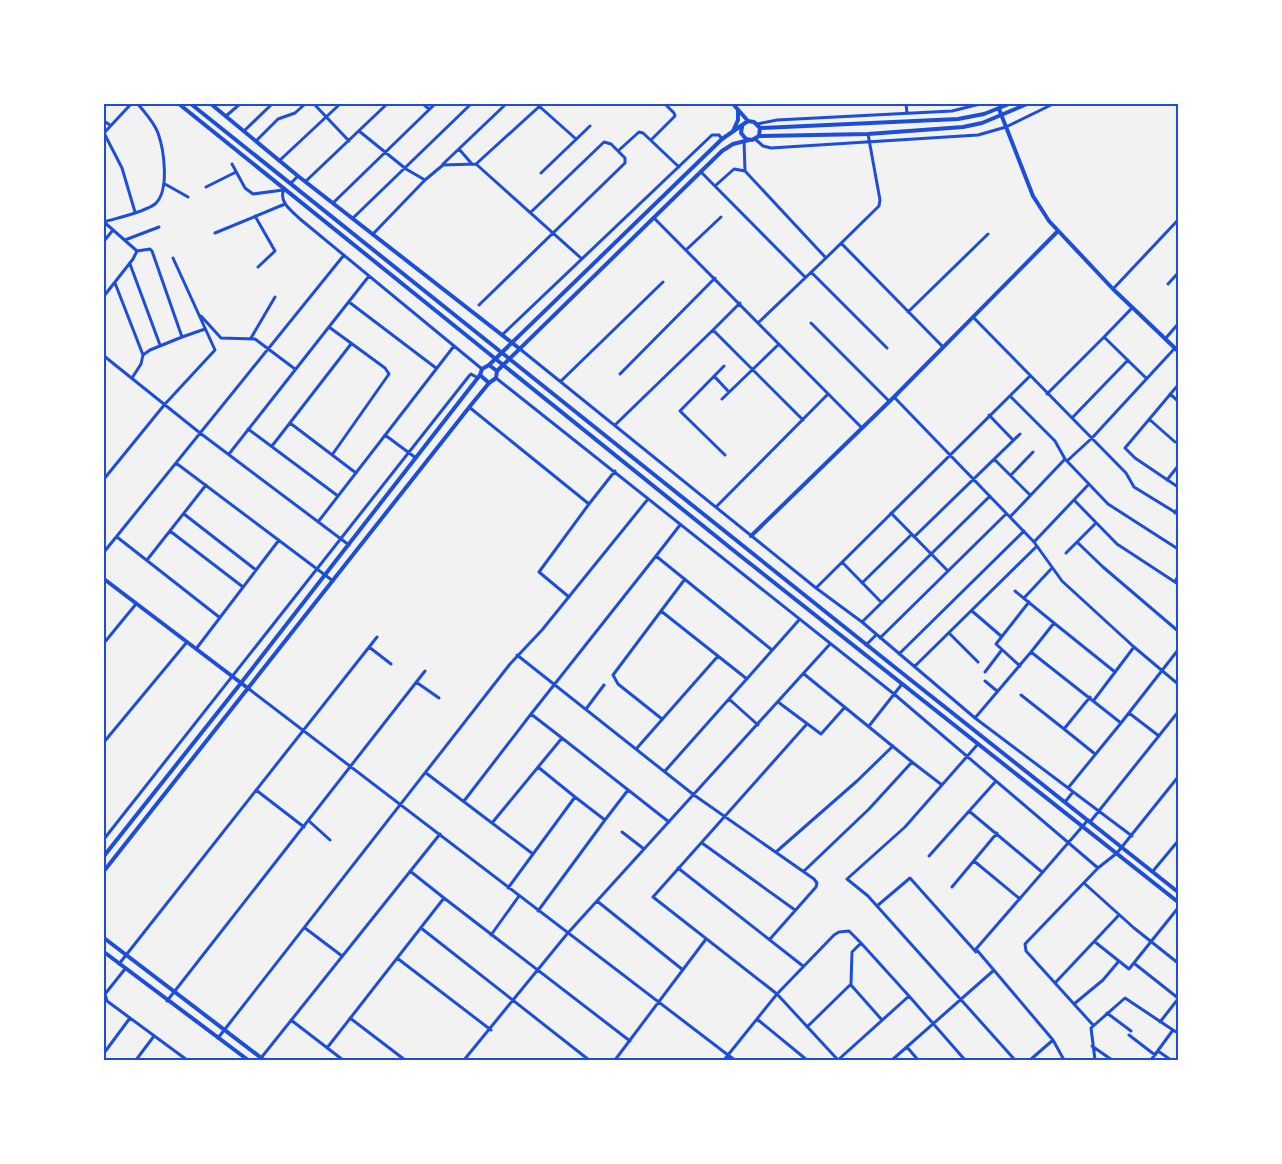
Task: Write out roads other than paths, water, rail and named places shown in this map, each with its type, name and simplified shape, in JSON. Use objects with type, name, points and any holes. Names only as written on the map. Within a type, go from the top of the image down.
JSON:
[{"type":"street","points":[[131,104],[104,133],[122,168],[135,212]]},
{"type":"street","points":[[104,222],[156,203],[165,184],[158,132],[138,104]]},
{"type":"street","points":[[179,104],[853,646],[1178,901]]},
{"type":"street","points":[[191,104],[916,685],[1178,892]]},
{"type":"street","points":[[211,104],[279,161],[334,202],[561,381],[716,508],[816,588],[862,622],[975,718],[1073,792],[1100,810],[1132,836]]},
{"type":"street","points":[[226,116],[240,104]]},
{"type":"street","points":[[244,131],[272,104]]},
{"type":"street","points":[[256,141],[281,117],[295,113],[305,104]]},
{"type":"street","points":[[314,104],[349,141]]},
{"type":"street","points":[[279,161],[340,104]]},
{"type":"street","points":[[306,181],[387,104]]},
{"type":"street","points":[[423,104],[429,109]]},
{"type":"street","points":[[334,202],[435,104]]},
{"type":"street","points":[[353,218],[406,169],[471,104]]},
{"type":"street","points":[[373,234],[425,180],[506,104]]},
{"type":"street","points":[[651,140],[675,116],[666,104]]},
{"type":"street","points":[[731,104],[748,122],[758,126],[958,119],[999,109],[1009,104]]},
{"type":"street","points":[[906,104],[907,114]]},
{"type":"street","points":[[758,126],[777,120],[952,111],[980,104]]},
{"type":"street","points":[[104,871],[488,383],[496,378],[497,371],[722,151],[733,144],[757,138],[868,134],[968,127],[1001,116],[1027,104]]},
{"type":"street","points":[[758,126],[757,138],[763,146],[771,148],[978,135],[1006,127],[1053,104]]},
{"type":"street","points":[[443,164],[474,164],[540,105],[576,139]]},
{"type":"street","points":[[880,638],[948,571],[1092,438],[1146,378],[1176,350],[1057,232],[1033,196],[999,109]]},
{"type":"street","points":[[733,131],[738,120],[738,110]]},
{"type":"street","points":[[104,121],[110,126]]},
{"type":"street","points":[[104,856],[417,458],[479,376],[482,369],[489,365],[722,139],[748,122]]},
{"type":"street","points":[[541,173],[590,126]]},
{"type":"street","points":[[742,127],[741,133],[747,141],[745,171]]},
{"type":"street","points":[[359,131],[406,169],[425,180]]},
{"type":"street","points":[[618,151],[639,132],[651,140],[679,167]]},
{"type":"street","points":[[759,322],[879,206],[880,200],[868,134]]},
{"type":"street","points":[[502,335],[712,135],[719,135],[722,139]]},
{"type":"street","points":[[479,305],[625,163],[626,158],[608,143],[604,142],[531,212]]},
{"type":"street","points":[[458,149],[555,232],[582,259]]},
{"type":"street","points":[[232,164],[245,188],[253,194],[284,189],[298,176]]},
{"type":"street","points":[[715,186],[734,169],[745,171],[826,258]]},
{"type":"street","points":[[206,187],[236,172]]},
{"type":"street","points":[[701,172],[805,277]]},
{"type":"street","points":[[165,184],[188,197]]},
{"type":"street","points":[[284,189],[285,204],[482,369]]},
{"type":"street","points":[[216,234],[285,204]]},
{"type":"street","points":[[255,216],[275,251],[258,267]]},
{"type":"street","points":[[686,250],[720,217]]},
{"type":"street","points":[[654,218],[862,428]]},
{"type":"street","points":[[1113,289],[1178,220]]},
{"type":"street","points":[[104,222],[137,250],[150,249],[152,251],[182,338]]},
{"type":"street","points":[[124,240],[159,226]]},
{"type":"street","points":[[104,241],[113,230]]},
{"type":"street","points":[[751,536],[894,397],[1057,232]]},
{"type":"street","points":[[908,312],[988,234]]},
{"type":"street","points":[[352,244],[358,237]]},
{"type":"street","points":[[841,243],[942,347]]},
{"type":"street","points":[[104,296],[130,264],[137,250]]},
{"type":"street","points":[[104,552],[344,255]]},
{"type":"street","points":[[104,479],[165,404],[215,350],[173,258]]},
{"type":"street","points":[[130,264],[160,345]]},
{"type":"street","points":[[811,272],[887,348]]},
{"type":"street","points":[[1168,284],[1178,273]]},
{"type":"street","points":[[229,454],[369,276]]},
{"type":"street","points":[[620,374],[715,278]]},
{"type":"street","points":[[561,381],[663,282]]},
{"type":"street","points":[[115,283],[143,355],[141,364],[132,378]]},
{"type":"street","points":[[251,338],[275,297]]},
{"type":"street","points":[[349,302],[436,368]]},
{"type":"street","points":[[615,425],[740,303]]},
{"type":"street","points":[[1048,394],[1132,308]]},
{"type":"street","points":[[198,312],[221,338],[251,338],[269,349],[295,370]]},
{"type":"street","points":[[973,317],[1126,473],[1134,487],[1177,514],[1178,508]]},
{"type":"street","points":[[811,323],[889,401]]},
{"type":"street","points":[[1165,339],[1178,324]]},
{"type":"street","points":[[329,327],[385,368],[389,374],[332,455]]},
{"type":"street","points":[[143,355],[160,345],[205,329]]},
{"type":"street","points":[[713,330],[803,420]]},
{"type":"street","points":[[1104,336],[1146,378]]},
{"type":"street","points":[[272,446],[351,344]]},
{"type":"street","points":[[722,399],[779,344]]},
{"type":"street","points":[[318,522],[454,346]]},
{"type":"street","points":[[104,356],[200,433],[349,545]]},
{"type":"street","points":[[1072,418],[1128,360]]},
{"type":"street","points":[[489,365],[497,371]]},
{"type":"street","points":[[724,366],[680,411],[725,455]]},
{"type":"street","points":[[104,839],[469,376],[479,376],[488,383]]},
{"type":"street","points":[[714,376],[729,392]]},
{"type":"street","points":[[816,588],[949,454],[1030,376]]},
{"type":"street","points":[[496,378],[894,694],[1098,868]]},
{"type":"street","points":[[1178,385],[1125,448],[1135,458],[1178,487]]},
{"type":"street","points":[[716,508],[828,394]]},
{"type":"street","points":[[1170,394],[1178,401]]},
{"type":"street","points":[[1010,396],[1055,442],[1066,460],[1113,508],[1178,549]]},
{"type":"street","points":[[894,397],[1024,531],[1062,581],[1134,647],[1178,684]]},
{"type":"street","points":[[469,407],[589,504]]},
{"type":"street","points":[[989,415],[1013,440]]},
{"type":"street","points":[[1149,419],[1174,442]]},
{"type":"street","points":[[290,423],[356,473]]},
{"type":"street","points":[[248,429],[338,496]]},
{"type":"street","points":[[862,583],[1020,434]]},
{"type":"street","points":[[385,435],[417,458]]},
{"type":"street","points":[[1010,475],[1033,452]]},
{"type":"street","points":[[994,459],[1030,496]]},
{"type":"street","points":[[176,463],[333,581]]},
{"type":"street","points":[[1167,480],[1178,466]]},
{"type":"street","points":[[569,597],[539,572],[615,472]]},
{"type":"street","points":[[1034,542],[1089,484]]},
{"type":"street","points":[[147,560],[206,485]]},
{"type":"street","points":[[862,622],[990,496]]},
{"type":"street","points":[[218,1038],[518,656],[569,597],[648,499]]},
{"type":"street","points":[[1074,500],[1095,524],[1117,544],[1177,583],[1178,576]]},
{"type":"street","points":[[891,513],[948,571]]},
{"type":"street","points":[[184,514],[256,570]]},
{"type":"street","points":[[1066,553],[1095,524]]},
{"type":"street","points":[[464,801],[680,525]]},
{"type":"street","points":[[170,531],[243,587]]},
{"type":"street","points":[[899,654],[1024,531]]},
{"type":"street","points":[[117,536],[219,617]]},
{"type":"street","points":[[196,648],[279,540]]},
{"type":"street","points":[[1077,542],[1103,567],[1178,631]]},
{"type":"street","points":[[738,554],[744,546]]},
{"type":"street","points":[[915,666],[1037,546]]},
{"type":"street","points":[[656,556],[772,650]]},
{"type":"street","points":[[842,562],[881,602]]},
{"type":"street","points":[[1024,598],[1052,568]]},
{"type":"street","points":[[104,579],[440,834],[567,934],[735,1060]]},
{"type":"street","points":[[662,719],[618,684],[613,675],[685,579]]},
{"type":"street","points":[[1015,591],[1115,672]]},
{"type":"street","points":[[1020,666],[996,644],[1028,602]]},
{"type":"street","points":[[104,643],[136,604]]},
{"type":"street","points":[[661,611],[747,679]]},
{"type":"street","points":[[972,611],[1001,636]]},
{"type":"street","points":[[665,771],[800,620]]},
{"type":"street","points":[[975,718],[1054,623]]},
{"type":"street","points":[[948,633],[978,662]]},
{"type":"street","points":[[866,645],[876,634]]},
{"type":"street","points":[[119,964],[377,637]]},
{"type":"street","points":[[853,646],[859,639]]},
{"type":"street","points":[[104,742],[188,642]]},
{"type":"street","points":[[466,1060],[567,934],[830,644]]},
{"type":"street","points":[[1094,700],[1134,647]]},
{"type":"street","points":[[369,648],[391,664]]},
{"type":"street","points":[[985,672],[1002,650]]},
{"type":"street","points":[[1068,788],[1178,650]]},
{"type":"street","points":[[1031,652],[1121,723]]},
{"type":"street","points":[[518,656],[637,748],[694,795],[804,871],[817,883],[770,939]]},
{"type":"street","points":[[637,748],[718,656]]},
{"type":"street","points":[[167,1001],[425,671]]},
{"type":"street","points":[[804,674],[942,786]]},
{"type":"street","points":[[985,681],[997,691]]},
{"type":"street","points":[[416,682],[438,698]]},
{"type":"street","points":[[868,726],[902,684]]},
{"type":"street","points":[[586,709],[604,685]]},
{"type":"street","points":[[911,691],[916,685]]},
{"type":"street","points":[[1021,694],[1095,754]]},
{"type":"street","points":[[1064,729],[1090,697]]},
{"type":"street","points":[[729,699],[758,725]]},
{"type":"street","points":[[778,702],[806,725],[821,734],[845,707]]},
{"type":"street","points":[[977,952],[976,949],[1042,872],[1082,826],[1100,810],[1178,712]]},
{"type":"street","points":[[1129,713],[1159,736]]},
{"type":"street","points":[[531,714],[669,822]]},
{"type":"street","points":[[806,725],[653,897],[777,994],[838,1060],[909,996]]},
{"type":"street","points":[[492,822],[562,738]]},
{"type":"street","points":[[978,744],[905,827],[847,879],[877,906],[960,1001],[1015,1060]]},
{"type":"street","points":[[776,852],[857,781],[893,746]]},
{"type":"street","points":[[804,871],[864,815],[912,762]]},
{"type":"street","points":[[1009,769],[1014,762]]},
{"type":"street","points":[[538,767],[605,820]]},
{"type":"street","points":[[426,773],[533,854]]},
{"type":"street","points":[[1094,1025],[1024,948],[1098,868],[1117,853],[1178,777]]},
{"type":"street","points":[[929,856],[996,780]]},
{"type":"street","points":[[256,790],[304,827]]},
{"type":"street","points":[[538,911],[628,790]]},
{"type":"street","points":[[1064,802],[1073,792]]},
{"type":"street","points":[[508,888],[575,797]]},
{"type":"street","points":[[969,811],[1042,872]]},
{"type":"street","points":[[309,821],[330,840]]},
{"type":"street","points":[[622,832],[644,849]]},
{"type":"street","points":[[952,887],[997,833]]},
{"type":"street","points":[[104,938],[262,1059],[440,834]]},
{"type":"street","points":[[1153,872],[1178,841]]},
{"type":"street","points":[[702,843],[795,910]]},
{"type":"street","points":[[974,861],[1020,899]]},
{"type":"street","points":[[678,868],[803,966]]},
{"type":"street","points":[[410,871],[538,972],[630,1040]]},
{"type":"street","points":[[877,906],[910,878],[1053,1040],[1064,1060]]},
{"type":"street","points":[[1084,883],[1119,915],[1178,963]]},
{"type":"street","points":[[491,935],[519,896]]},
{"type":"street","points":[[326,1048],[444,898]]},
{"type":"street","points":[[597,901],[683,970]]},
{"type":"street","points":[[1095,942],[1129,969],[1135,964],[1178,908]]},
{"type":"street","points":[[1056,983],[1119,915]]},
{"type":"street","points":[[305,928],[342,956]]},
{"type":"street","points":[[420,928],[589,1060]]},
{"type":"street","points":[[724,1060],[777,994],[803,966],[839,932],[849,931],[965,1060]]},
{"type":"street","points":[[615,1060],[706,939]]},
{"type":"street","points":[[861,943],[852,952],[851,984],[882,1020]]},
{"type":"street","points":[[104,952],[248,1060]]},
{"type":"street","points":[[397,958],[491,1030]]},
{"type":"street","points":[[1074,1004],[1103,980],[1119,961]]},
{"type":"street","points":[[1135,964],[1178,999],[1160,1022]]},
{"type":"street","points":[[125,969],[105,994],[106,998],[187,1060]]},
{"type":"street","points":[[892,1060],[993,971]]},
{"type":"street","points":[[807,1027],[851,984]]},
{"type":"street","points":[[1096,1060],[1090,1031],[1094,1025],[1125,998],[1178,1033]]},
{"type":"street","points":[[1107,1013],[1155,1055]]},
{"type":"street","points":[[104,1053],[130,1018]]},
{"type":"street","points":[[350,1018],[405,1060]]},
{"type":"street","points":[[758,1018],[806,1060]]},
{"type":"street","points":[[291,1020],[343,1060]]},
{"type":"street","points":[[1151,1060],[1173,1030]]},
{"type":"street","points":[[136,1060],[154,1036]]},
{"type":"street","points":[[1030,1060],[1053,1040]]},
{"type":"street","points":[[1092,1045],[1112,1060]]},
{"type":"street","points":[[907,1047],[918,1060]]},
{"type":"street","points":[[1155,1055],[1158,1051],[1171,1060]]}]
